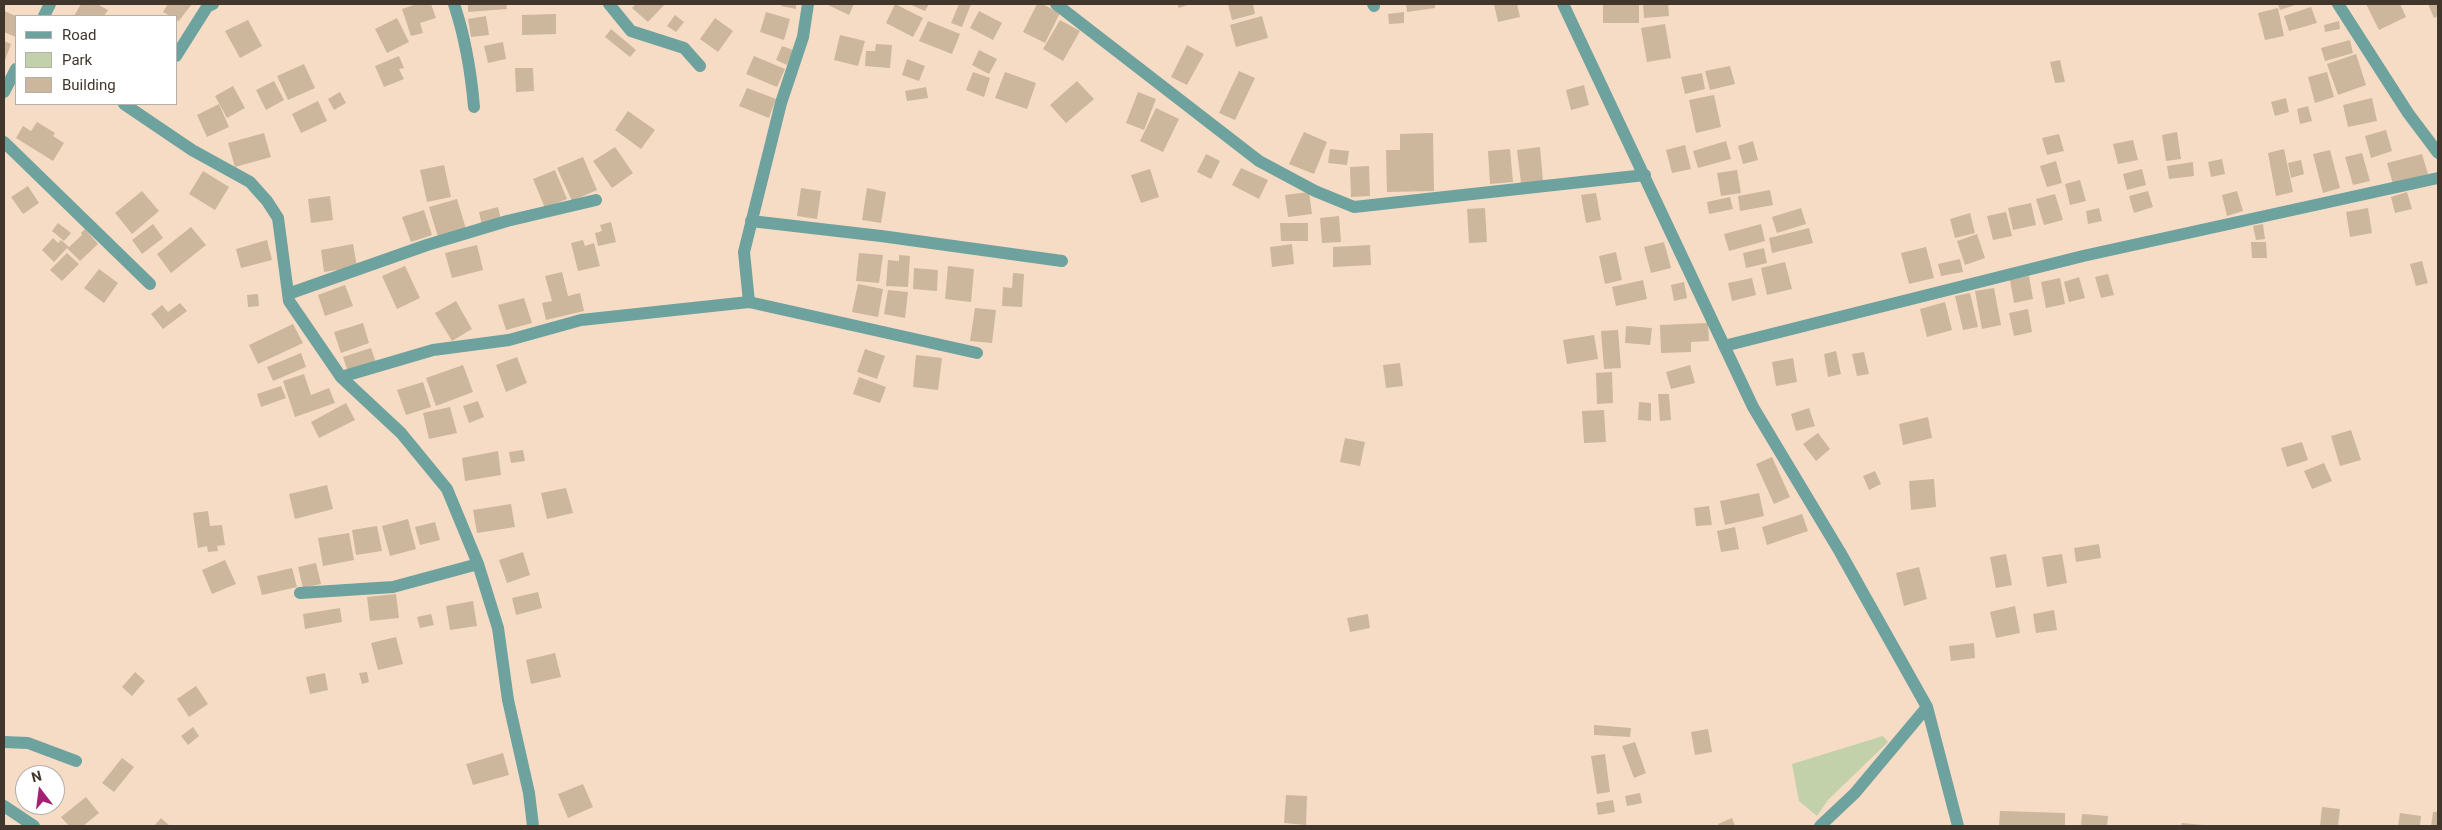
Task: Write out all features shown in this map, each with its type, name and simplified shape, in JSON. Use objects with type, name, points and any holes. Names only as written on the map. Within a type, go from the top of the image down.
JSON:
[{"type":"street","points":[[178,53],[207,8],[213,4]]},
{"type":"street","points":[[454,4],[461,25],[472,80],[474,107]]},
{"type":"street","points":[[609,4],[631,31],[684,48],[700,66]]},
{"type":"street","points":[[749,302],[744,252],[781,103],[803,37],[808,4]]},
{"type":"street","points":[[1056,4],[1260,161],[1315,191],[1354,207],[1645,175]]},
{"type":"street","points":[[1563,4],[1753,407],[1850,568],[1927,707],[1958,826]]},
{"type":"street","points":[[2338,4],[2408,113],[2438,153]]},
{"type":"street","points":[[4,92],[15,71]]},
{"type":"street","points":[[134,106],[192,150],[250,182],[267,202],[278,218],[289,301],[341,377],[401,433],[447,489],[478,564],[498,628],[508,700],[529,793],[533,826]]},
{"type":"street","points":[[4,142],[150,284]]},
{"type":"street","points":[[1724,346],[2083,256],[2438,178]]},
{"type":"street","points":[[288,294],[436,242],[508,221],[596,200]]},
{"type":"street","points":[[751,221],[881,236],[1062,261]]},
{"type":"street","points":[[341,377],[433,350],[510,340],[582,320],[749,302],[977,353]]},
{"type":"street","points":[[300,593],[393,587],[478,564]]},
{"type":"street","points":[[1820,826],[1855,793],[1927,707]]},
{"type":"street","points":[[4,742],[28,743],[76,761]]},
{"type":"street","points":[[4,806],[34,826]]},
{"type":"green space","points":[[1883,736],[1888,742],[1828,800],[1817,816],[1799,801],[1792,764]]},
{"type":"building","points":[[81,4],[97,4],[108,10],[105,15],[75,15]]},
{"type":"building","points":[[168,4],[192,4],[178,22],[178,15],[168,15],[163,12]]},
{"type":"building","points":[[417,4],[431,4],[436,18],[420,23],[423,33],[411,36],[402,9]]},
{"type":"building","points":[[468,4],[506,4],[507,9],[468,12]]},
{"type":"building","points":[[636,4],[665,4],[648,22],[632,8]]},
{"type":"building","points":[[781,4],[796,4],[796,9],[781,6]]},
{"type":"building","points":[[826,4],[854,4],[849,15]]},
{"type":"building","points":[[895,4],[923,18],[913,37],[886,23]]},
{"type":"building","points":[[909,4],[929,4],[925,11]]},
{"type":"building","points":[[959,4],[971,4],[962,27],[951,23]]},
{"type":"building","points":[[1037,4],[1042,4],[1060,13],[1045,43],[1023,32]]},
{"type":"building","points":[[1177,4],[1190,4],[1179,8]]},
{"type":"building","points":[[1228,4],[1253,4],[1255,14],[1232,20]]},
{"type":"building","points":[[1406,4],[1435,4],[1435,8],[1407,12]]},
{"type":"building","points":[[1494,4],[1517,4],[1520,17],[1498,22]]},
{"type":"building","points":[[1603,4],[1639,4],[1639,23],[1603,23]]},
{"type":"building","points":[[1643,4],[1668,4],[1669,16],[1644,18]]},
{"type":"building","points":[[2278,4],[2298,4],[2280,10]]},
{"type":"building","points":[[2366,4],[2400,4],[2406,17],[2379,30]]},
{"type":"building","points":[[2428,4],[2438,4],[2438,16],[2434,18]]},
{"type":"building","points":[[2311,7],[2317,23],[2289,31],[2284,16]]},
{"type":"building","points":[[2278,8],[2284,36],[2265,40],[2258,13]]},
{"type":"building","points":[[4,11],[15,16],[15,37],[4,32]]},
{"type":"building","points":[[979,11],[1002,23],[993,40],[970,28]]},
{"type":"building","points":[[766,12],[790,19],[784,40],[760,32]]},
{"type":"building","points":[[1404,12],[1404,23],[1389,24],[1388,14]]},
{"type":"building","points":[[556,14],[556,34],[522,35],[522,15]]},
{"type":"building","points":[[675,15],[684,22],[676,32],[667,26]]},
{"type":"building","points":[[486,16],[489,35],[471,37],[468,19]]},
{"type":"building","points":[[1262,16],[1268,38],[1236,47],[1230,25]]},
{"type":"building","points":[[397,18],[409,42],[387,53],[375,29]]},
{"type":"building","points":[[715,18],[733,31],[718,52],[700,39]]},
{"type":"building","points":[[248,20],[262,46],[240,58],[225,31]]},
{"type":"building","points":[[1060,20],[1080,31],[1063,61],[1043,49]]},
{"type":"building","points":[[928,21],[960,34],[952,54],[919,41]]},
{"type":"building","points":[[2339,21],[2340,29],[2325,32],[2324,25]]},
{"type":"building","points":[[1665,24],[1671,58],[1647,62],[1641,28]]},
{"type":"building","points":[[611,29],[636,50],[630,57],[605,37]]},
{"type":"building","points":[[840,35],[865,41],[858,66],[834,60]]},
{"type":"building","points":[[2350,40],[2353,53],[2325,61],[2321,48]]},
{"type":"building","points":[[4,41],[11,44],[4,63]]},
{"type":"building","points":[[503,42],[506,59],[488,63],[484,46]]},
{"type":"building","points":[[876,44],[892,45],[890,68],[865,66],[866,51],[875,51]]},
{"type":"building","points":[[1187,45],[1204,54],[1187,85],[1171,77]]},
{"type":"building","points":[[782,46],[793,50],[787,65],[776,60]]},
{"type":"building","points":[[979,50],[997,59],[989,74],[972,65]]},
{"type":"building","points":[[2356,54],[2366,85],[2338,95],[2327,64]]},
{"type":"building","points":[[399,56],[404,68],[399,69],[404,79],[384,87],[375,66]]},
{"type":"building","points":[[754,56],[785,69],[777,87],[746,74]]},
{"type":"building","points":[[907,59],[925,66],[919,81],[902,75]]},
{"type":"building","points":[[2060,60],[2065,82],[2055,83],[2050,62]]},
{"type":"building","points":[[304,64],[315,88],[288,100],[277,76]]},
{"type":"building","points":[[1730,66],[1735,84],[1710,90],[1705,71]]},
{"type":"building","points":[[515,68],[533,68],[534,91],[516,92]]},
{"type":"building","points":[[1239,71],[1255,78],[1235,120],[1219,113]]},
{"type":"building","points":[[973,72],[990,78],[984,97],[966,90]]},
{"type":"building","points":[[1005,72],[1036,83],[1027,109],[995,98]]},
{"type":"building","points":[[2327,72],[2334,97],[2315,103],[2308,77]]},
{"type":"building","points":[[1702,73],[1705,89],[1685,94],[1681,77]]},
{"type":"building","points":[[274,81],[284,100],[266,110],[256,90]]},
{"type":"building","points":[[1077,81],[1094,99],[1066,123],[1050,105]]},
{"type":"building","points":[[1584,85],[1589,105],[1571,110],[1566,90]]},
{"type":"building","points":[[233,86],[245,108],[227,118],[215,96]]},
{"type":"building","points":[[926,87],[928,98],[907,101],[905,91]]},
{"type":"building","points":[[747,88],[776,99],[769,118],[739,106]]},
{"type":"building","points":[[340,92],[346,103],[334,110],[328,99]]},
{"type":"building","points":[[1138,92],[1156,99],[1144,130],[1126,123]]},
{"type":"building","points":[[1714,95],[1721,127],[1696,133],[1689,100]]},
{"type":"building","points":[[2286,98],[2289,112],[2275,116],[2271,102]]},
{"type":"building","points":[[2372,98],[2377,121],[2348,127],[2343,105]]},
{"type":"building","points":[[318,101],[327,121],[301,133],[292,114]]},
{"type":"building","points":[[219,104],[229,127],[207,137],[197,115]]},
{"type":"building","points":[[2308,106],[2312,121],[2300,124],[2297,109]]},
{"type":"building","points":[[1156,108],[1179,119],[1163,152],[1140,141]]},
{"type":"building","points":[[628,111],[655,130],[641,149],[615,130]]},
{"type":"building","points":[[37,122],[55,133],[53,136],[64,143],[53,161],[16,138],[23,126],[31,131]]},
{"type":"building","points":[[2386,130],[2392,151],[2371,158],[2365,136]]},
{"type":"building","points":[[1304,132],[1327,142],[1314,174],[1289,164]]},
{"type":"building","points":[[2177,132],[2181,159],[2166,161],[2162,135]]},
{"type":"building","points":[[264,133],[271,157],[235,167],[228,143]]},
{"type":"building","points":[[1433,133],[1434,191],[1387,192],[1386,150],[1400,150],[1400,134]]},
{"type":"building","points":[[2059,134],[2064,151],[2047,155],[2042,138]]},
{"type":"building","points":[[2133,140],[2138,160],[2118,164],[2113,144]]},
{"type":"building","points":[[1726,141],[1731,159],[1698,168],[1693,151]]},
{"type":"building","points":[[1753,141],[1758,160],[1743,164],[1738,146]]},
{"type":"building","points":[[1685,145],[1691,169],[1672,173],[1666,150]]},
{"type":"building","points":[[615,147],[633,173],[612,188],[593,161]]},
{"type":"building","points":[[1540,147],[1543,181],[1521,183],[1517,150]]},
{"type":"building","points":[[1330,149],[1349,151],[1347,165],[1328,163]]},
{"type":"building","points":[[1510,149],[1513,182],[1490,184],[1488,151]]},
{"type":"building","points":[[2284,149],[2293,192],[2276,196],[2268,153]]},
{"type":"building","points":[[2330,150],[2340,188],[2323,193],[2313,154]]},
{"type":"building","points":[[2362,153],[2370,181],[2353,185],[2345,157]]},
{"type":"building","points":[[1206,154],[1220,161],[1211,179],[1197,172]]},
{"type":"building","points":[[2422,154],[2428,174],[2393,184],[2387,163]]},
{"type":"building","points":[[583,157],[597,190],[572,201],[557,168]]},
{"type":"building","points":[[2222,159],[2225,174],[2211,177],[2208,162]]},
{"type":"building","points":[[2301,160],[2304,174],[2291,178],[2288,163]]},
{"type":"building","points":[[2056,161],[2062,183],[2047,187],[2040,166]]},
{"type":"building","points":[[2193,162],[2194,176],[2169,179],[2167,166]]},
{"type":"building","points":[[444,165],[451,197],[427,202],[420,170]]},
{"type":"building","points":[[1369,166],[1370,196],[1351,197],[1350,167]]},
{"type":"building","points":[[1241,168],[1268,180],[1259,199],[1232,185]]},
{"type":"building","points":[[1150,169],[1159,197],[1141,203],[1131,175]]},
{"type":"building","points":[[2142,169],[2146,185],[2127,190],[2123,174]]},
{"type":"building","points":[[555,170],[567,199],[545,208],[533,179]]},
{"type":"building","points":[[1737,170],[1741,193],[1721,196],[1717,173]]},
{"type":"building","points":[[203,171],[229,187],[215,210],[189,194]]},
{"type":"building","points":[[2080,180],[2086,201],[2070,205],[2065,184]]},
{"type":"building","points":[[28,186],[39,203],[23,214],[11,197]]},
{"type":"building","points":[[801,188],[821,191],[817,219],[797,216]]},
{"type":"building","points":[[867,188],[886,192],[881,223],[862,220]]},
{"type":"building","points":[[1770,190],[1773,205],[1740,211],[1738,196]]},
{"type":"building","points":[[142,191],[159,211],[132,234],[115,213]]},
{"type":"building","points":[[2148,191],[2153,207],[2134,213],[2129,196]]},
{"type":"building","points":[[2237,191],[2243,211],[2227,216],[2222,195]]},
{"type":"building","points":[[1309,192],[1312,214],[1288,217],[1285,195]]},
{"type":"building","points":[[2407,192],[2412,209],[2395,213],[2391,197]]},
{"type":"building","points":[[1596,193],[1601,220],[1586,223],[1581,195]]},
{"type":"building","points":[[2055,194],[2063,220],[2044,225],[2036,199]]},
{"type":"building","points":[[330,196],[333,220],[311,223],[308,199]]},
{"type":"building","points":[[1730,197],[1733,209],[1709,214],[1707,202]]},
{"type":"building","points":[[457,199],[466,229],[438,237],[429,207]]},
{"type":"building","points":[[2031,203],[2036,225],[2013,230],[2008,208]]},
{"type":"building","points":[[498,207],[501,220],[482,225],[479,212]]},
{"type":"building","points":[[1485,208],[1487,242],[1469,243],[1467,209]]},
{"type":"building","points":[[1801,208],[1806,224],[1777,233],[1772,217]]},
{"type":"building","points":[[2099,208],[2102,221],[2088,224],[2086,211]]},
{"type":"building","points":[[2368,208],[2372,233],[2350,237],[2346,212]]},
{"type":"building","points":[[424,210],[432,235],[411,242],[402,217]]},
{"type":"building","points":[[2006,212],[2012,236],[1993,240],[1987,216]]},
{"type":"building","points":[[1970,213],[1975,233],[1955,238],[1950,219]]},
{"type":"building","points":[[1339,216],[1341,242],[1322,243],[1320,218]]},
{"type":"building","points":[[611,222],[616,242],[598,246],[595,233],[602,231],[600,225]]},
{"type":"building","points":[[58,223],[71,233],[64,241],[52,231]]},
{"type":"building","points":[[1280,223],[1308,223],[1308,241],[1281,241]]},
{"type":"building","points":[[153,224],[163,238],[142,254],[132,240]]},
{"type":"building","points":[[1761,224],[1765,241],[1729,251],[1724,234]]},
{"type":"building","points":[[2263,224],[2265,239],[2256,240],[2253,226]]},
{"type":"building","points":[[191,227],[206,245],[171,273],[157,254]]},
{"type":"building","points":[[1809,228],[1813,243],[1772,253],[1769,238]]},
{"type":"building","points":[[85,229],[98,244],[80,261],[67,248],[54,262],[42,250],[53,238],[58,243],[61,240],[69,247],[82,235],[81,233]]},
{"type":"building","points":[[1977,234],[1985,258],[1965,265],[1957,241]]},
{"type":"building","points":[[267,240],[272,260],[241,268],[236,249]]},
{"type":"building","points":[[583,240],[585,246],[594,243],[600,266],[578,271],[571,243]]},
{"type":"building","points":[[1664,242],[1671,268],[1651,273],[1644,247]]},
{"type":"building","points":[[2251,242],[2266,242],[2267,258],[2252,258]]},
{"type":"building","points":[[353,244],[357,267],[324,272],[321,250]]},
{"type":"building","points":[[1292,244],[1294,264],[1272,267],[1270,247]]},
{"type":"building","points":[[477,245],[483,270],[452,278],[445,253]]},
{"type":"building","points":[[1370,245],[1371,265],[1333,267],[1333,247]]},
{"type":"building","points":[[1926,247],[1934,278],[1909,284],[1901,253]]},
{"type":"building","points":[[1764,248],[1767,263],[1746,268],[1743,253]]},
{"type":"building","points":[[1616,252],[1622,280],[1605,284],[1599,256]]},
{"type":"building","points":[[67,253],[79,264],[62,281],[50,270]]},
{"type":"building","points":[[859,253],[883,255],[879,283],[856,281]]},
{"type":"building","points":[[899,255],[910,256],[908,287],[886,286],[888,260],[899,261]]},
{"type":"building","points":[[1960,259],[1963,272],[1941,276],[1938,264]]},
{"type":"building","points":[[2422,261],[2428,283],[2416,286],[2410,264]]},
{"type":"building","points":[[1785,262],[1792,289],[1767,295],[1761,268]]},
{"type":"building","points":[[405,266],[420,298],[397,309],[382,276]]},
{"type":"building","points":[[948,266],[974,269],[971,302],[945,299]]},
{"type":"building","points":[[914,268],[938,270],[937,291],[913,289]]},
{"type":"building","points":[[99,269],[118,283],[104,303],[84,288]]},
{"type":"building","points":[[562,272],[568,296],[580,293],[584,311],[546,320],[542,303],[552,301],[545,276]]},
{"type":"building","points":[[1013,273],[1024,274],[1022,307],[1002,306],[1003,287],[1012,288]]},
{"type":"building","points":[[2108,274],[2114,295],[2101,298],[2095,277]]},
{"type":"building","points":[[2029,276],[2033,299],[2014,303],[2010,280]]},
{"type":"building","points":[[2079,277],[2085,298],[2069,302],[2064,282]]},
{"type":"building","points":[[1752,278],[1756,295],[1732,301],[1728,283]]},
{"type":"building","points":[[2060,278],[2065,304],[2046,308],[2041,282]]},
{"type":"building","points":[[1643,280],[1647,299],[1616,306],[1612,287]]},
{"type":"building","points":[[1684,282],[1687,298],[1674,301],[1671,285]]},
{"type":"building","points":[[858,284],[883,289],[878,317],[852,312]]},
{"type":"building","points":[[345,285],[353,306],[325,316],[318,295]]},
{"type":"building","points":[[1994,288],[2001,325],[1982,329],[1975,291]]},
{"type":"building","points":[[888,290],[908,292],[905,318],[884,314]]},
{"type":"building","points":[[1970,293],[1978,327],[1963,330],[1955,296]]},
{"type":"building","points":[[258,294],[259,306],[248,307],[247,295]]},
{"type":"building","points":[[524,298],[532,323],[506,330],[498,305]]},
{"type":"building","points":[[456,301],[472,329],[452,341],[435,313]]},
{"type":"building","points":[[1945,302],[1952,330],[1927,337],[1920,309]]},
{"type":"building","points":[[180,303],[187,311],[163,329],[151,314],[162,305],[168,312]]},
{"type":"building","points":[[975,308],[996,310],[992,343],[970,341]]},
{"type":"building","points":[[2028,309],[2032,332],[2014,336],[2009,313]]},
{"type":"building","points":[[363,323],[369,343],[341,353],[334,332]]},
{"type":"building","points":[[1708,323],[1709,341],[1691,342],[1691,352],[1661,353],[1660,325]]},
{"type":"building","points":[[293,324],[303,343],[258,364],[249,345]]},
{"type":"building","points":[[1626,326],[1652,328],[1650,345],[1625,343]]},
{"type":"building","points":[[1618,330],[1621,368],[1604,369],[1601,331]]},
{"type":"building","points":[[1594,335],[1598,359],[1567,364],[1563,340]]},
{"type":"building","points":[[371,348],[376,363],[348,372],[343,357]]},
{"type":"building","points":[[865,349],[885,356],[877,379],[857,372]]},
{"type":"building","points":[[1836,351],[1841,374],[1828,377],[1824,354]]},
{"type":"building","points":[[1864,352],[1869,374],[1857,376],[1852,354]]},
{"type":"building","points":[[301,353],[306,367],[273,381],[267,367]]},
{"type":"building","points":[[916,355],[942,358],[938,390],[913,387]]},
{"type":"building","points":[[517,357],[527,383],[506,392],[496,365]]},
{"type":"building","points":[[1793,358],[1797,382],[1776,386],[1772,362]]},
{"type":"building","points":[[1400,363],[1403,386],[1386,388],[1383,365]]},
{"type":"building","points":[[463,365],[473,392],[436,406],[426,378]]},
{"type":"building","points":[[1690,365],[1695,383],[1671,389],[1666,372]]},
{"type":"building","points":[[1612,372],[1613,403],[1597,404],[1596,373]]},
{"type":"building","points":[[304,374],[311,395],[329,388],[335,403],[295,417],[283,381]]},
{"type":"building","points":[[859,377],[886,387],[880,403],[853,394]]},
{"type":"building","points":[[423,382],[431,407],[406,415],[397,390]]},
{"type":"building","points":[[281,386],[286,398],[261,407],[257,394]]},
{"type":"building","points":[[1658,394],[1669,394],[1671,420],[1660,421]]},
{"type":"building","points":[[478,401],[484,417],[469,423],[463,406]]},
{"type":"building","points":[[1639,402],[1651,403],[1651,421],[1638,420]]},
{"type":"building","points":[[346,403],[355,420],[319,438],[311,422]]},
{"type":"building","points":[[450,407],[457,433],[429,439],[423,413]]},
{"type":"building","points":[[1809,408],[1815,426],[1796,431],[1791,414]]},
{"type":"building","points":[[1604,410],[1606,442],[1584,443],[1582,411]]},
{"type":"building","points":[[1928,417],[1932,438],[1903,445],[1899,424]]},
{"type":"building","points":[[2351,430],[2361,460],[2340,466],[2331,436]]},
{"type":"building","points":[[1818,433],[1830,449],[1816,461],[1803,444]]},
{"type":"building","points":[[1345,438],[1365,442],[1360,466],[1340,462]]},
{"type":"building","points":[[2302,442],[2308,460],[2287,467],[2281,448]]},
{"type":"building","points":[[523,450],[525,461],[511,463],[509,452]]},
{"type":"building","points":[[498,451],[501,475],[465,481],[462,458]]},
{"type":"building","points":[[1772,457],[1790,497],[1774,504],[1756,464]]},
{"type":"building","points":[[2324,463],[2332,481],[2312,489],[2304,471]]},
{"type":"building","points":[[1875,471],[1881,484],[1869,490],[1863,476]]},
{"type":"building","points":[[1934,479],[1936,507],[1911,510],[1909,481]]},
{"type":"building","points":[[327,485],[333,509],[295,519],[289,494]]},
{"type":"building","points":[[566,488],[573,513],[547,519],[541,493]]},
{"type":"building","points":[[1759,493],[1764,516],[1725,525],[1720,501]]},
{"type":"building","points":[[511,504],[515,527],[477,533],[473,510]]},
{"type":"building","points":[[1709,506],[1712,525],[1696,526],[1694,508]]},
{"type":"building","points":[[208,511],[210,526],[222,525],[225,545],[217,546],[218,551],[208,552],[207,546],[198,548],[193,513]]},
{"type":"building","points":[[1802,514],[1808,531],[1767,545],[1762,527]]},
{"type":"building","points":[[408,519],[416,549],[390,556],[382,526]]},
{"type":"building","points":[[435,522],[440,540],[420,545],[415,527]]},
{"type":"building","points":[[377,526],[382,551],[356,555],[352,530]]},
{"type":"building","points":[[1735,527],[1739,549],[1721,552],[1717,531]]},
{"type":"building","points":[[349,533],[354,560],[323,566],[318,538]]},
{"type":"building","points":[[2099,544],[2101,558],[2076,562],[2074,548]]},
{"type":"building","points":[[523,552],[530,575],[507,583],[499,560]]},
{"type":"building","points":[[2006,554],[2012,585],[1996,588],[1990,557]]},
{"type":"building","points":[[2062,554],[2067,583],[2047,587],[2042,557]]},
{"type":"building","points":[[225,560],[236,584],[212,594],[202,570]]},
{"type":"building","points":[[316,563],[321,584],[303,588],[298,567]]},
{"type":"building","points":[[1919,567],[1927,599],[1904,606],[1896,573]]},
{"type":"building","points":[[292,568],[297,587],[262,595],[257,576]]},
{"type":"building","points":[[538,592],[542,608],[516,615],[512,598]]},
{"type":"building","points":[[396,594],[399,618],[370,621],[367,597]]},
{"type":"building","points":[[473,601],[477,626],[450,630],[446,606]]},
{"type":"building","points":[[2015,606],[2020,633],[1996,638],[1990,612]]},
{"type":"building","points":[[340,608],[342,622],[305,629],[303,614]]},
{"type":"building","points":[[2054,610],[2057,630],[2036,633],[2033,614]]},
{"type":"building","points":[[431,614],[434,625],[420,628],[417,617]]},
{"type":"building","points":[[1368,614],[1370,628],[1350,632],[1347,618]]},
{"type":"building","points":[[396,637],[403,664],[378,670],[371,643]]},
{"type":"building","points":[[1974,643],[1975,658],[1951,661],[1949,646]]},
{"type":"building","points":[[555,653],[561,677],[531,684],[526,660]]},
{"type":"building","points":[[135,672],[145,681],[132,696],[122,687]]},
{"type":"building","points":[[367,672],[369,682],[362,684],[359,673]]},
{"type":"building","points":[[325,673],[328,690],[310,694],[306,677]]},
{"type":"building","points":[[196,686],[208,704],[189,717],[177,699]]},
{"type":"building","points":[[1594,725],[1631,728],[1630,737],[1594,735]]},
{"type":"building","points":[[193,727],[199,736],[188,745],[181,736]]},
{"type":"building","points":[[1708,729],[1712,752],[1695,755],[1691,732]]},
{"type":"building","points":[[1635,742],[1646,773],[1634,778],[1622,746]]},
{"type":"building","points":[[503,753],[509,775],[473,785],[466,764]]},
{"type":"building","points":[[1605,754],[1610,792],[1597,794],[1591,756]]},
{"type":"building","points":[[122,758],[134,767],[114,792],[102,783]]},
{"type":"building","points":[[583,784],[593,807],[568,818],[558,794]]},
{"type":"building","points":[[1640,793],[1642,803],[1627,806],[1625,796]]},
{"type":"building","points":[[1286,795],[1307,796],[1306,825],[1284,823]]},
{"type":"building","points":[[86,797],[99,813],[83,826],[69,826],[61,817]]},
{"type":"building","points":[[1613,800],[1615,812],[1598,815],[1596,803]]},
{"type":"building","points":[[2322,807],[2340,809],[2338,826],[2320,826]]},
{"type":"building","points":[[2000,811],[2065,813],[2065,826],[1999,826]]},
{"type":"building","points":[[2433,812],[2438,812],[2438,826],[2431,826]]},
{"type":"building","points":[[2400,813],[2421,816],[2420,826],[2398,826]]},
{"type":"building","points":[[2082,814],[2108,816],[2107,826],[2081,826]]},
{"type":"building","points":[[161,818],[170,826],[154,826]]},
{"type":"building","points":[[1732,818],[1735,826],[1719,826],[1718,824]]},
{"type":"building","points":[[2182,823],[2204,825],[2204,826],[2181,826]]}]
